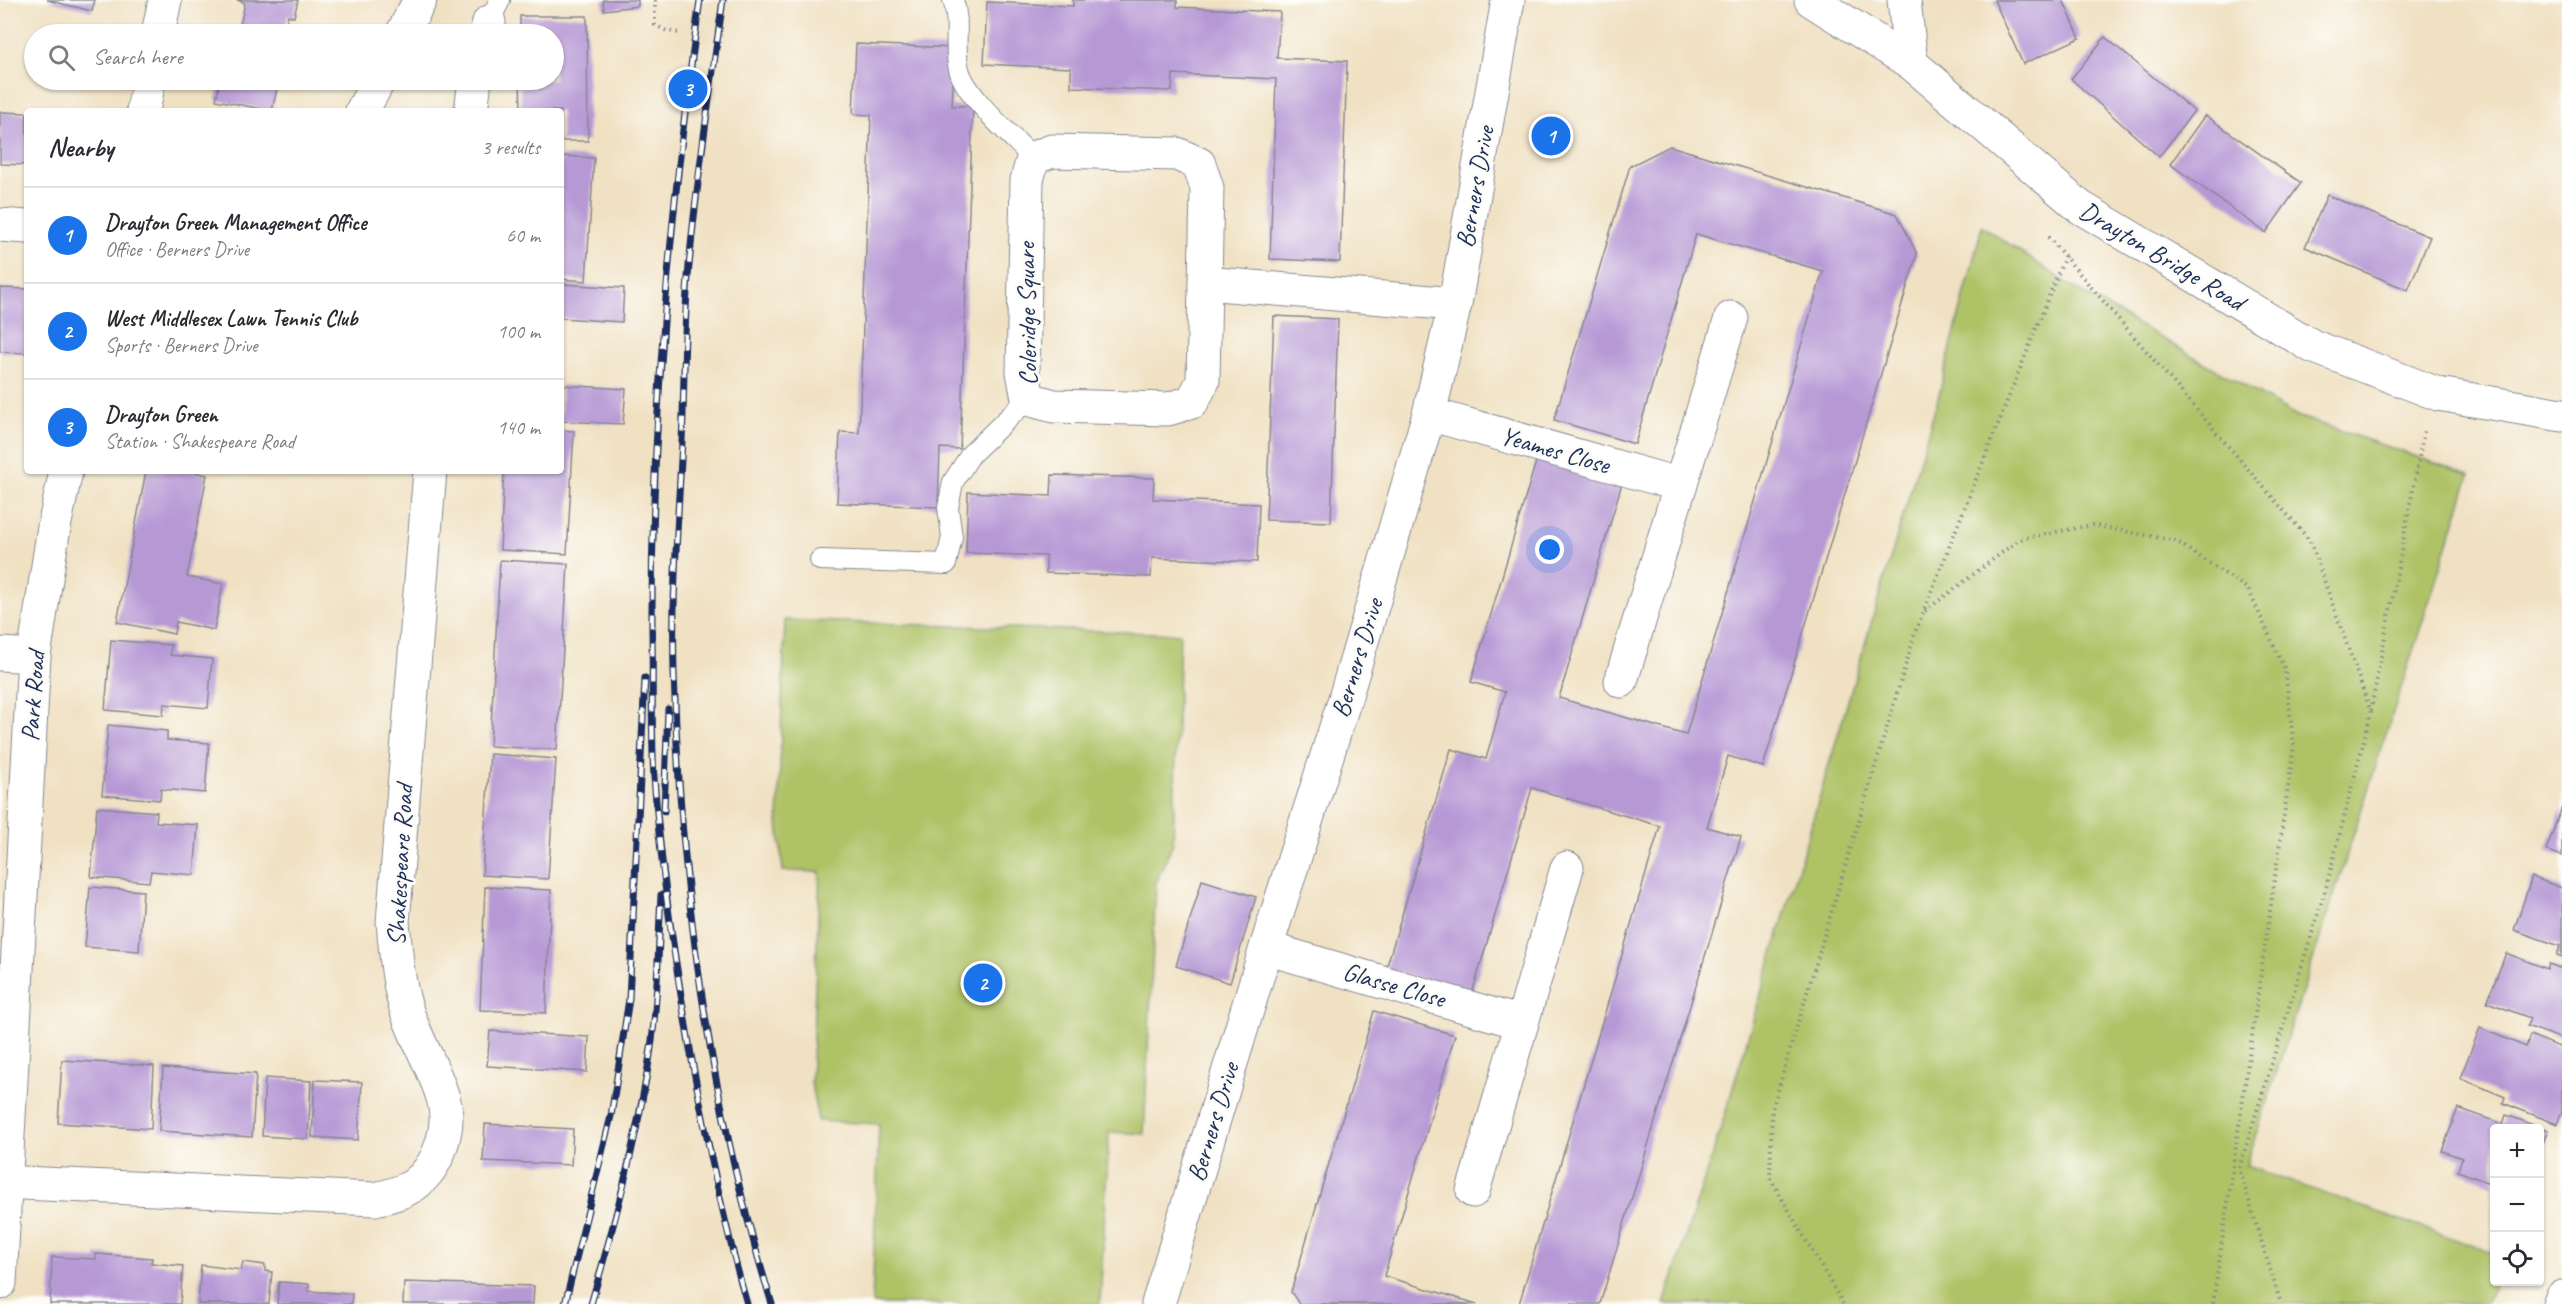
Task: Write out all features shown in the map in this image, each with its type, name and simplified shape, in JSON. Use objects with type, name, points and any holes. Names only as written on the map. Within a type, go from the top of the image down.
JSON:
[{"type":"street","points":[[160,24],[165,0]]},
{"type":"street","points":[[407,24],[420,0]]},
{"type":"street","name":"Berners Drive","points":[[1158,1304],[1266,948],[1344,702],[1429,414],[1455,304],[1508,0]]},
{"type":"street","name":"Drayton Bridge Road","points":[[1811,0],[1911,63],[2080,207],[2312,346],[2438,394],[2562,415]]},
{"type":"street","points":[[1904,0],[1911,63]]},
{"type":"street","points":[[144,108],[147,90]]},
{"type":"street","points":[[364,108],[374,90]]},
{"type":"street","points":[[471,108],[474,90]]},
{"type":"street","name":"Coleridge Square","points":[[1052,151],[1177,154],[1199,164],[1207,188],[1203,381],[1192,402],[1168,409],[1054,406],[1028,399],[1023,372],[1027,180],[1033,158],[1052,151]]},
{"type":"street","points":[[0,225],[24,227]]},
{"type":"street","points":[[1204,283],[1455,304]]},
{"type":"street","points":[[1622,681],[1731,318]]},
{"type":"street","name":"Yeames Close","points":[[1429,414],[1681,485]]},
{"type":"street","name":"Park Road","points":[[0,1283],[3,1183],[34,656],[54,527],[65,474]]},
{"type":"street","name":"Shakespeare Road","points":[[3,1183],[375,1199],[395,1194],[414,1185],[430,1169],[440,1150],[444,1133],[444,1100],[408,1016],[396,960],[393,922],[430,474]]},
{"type":"street","points":[[0,654],[34,656]]},
{"type":"street","points":[[1473,1191],[1567,868]]},
{"type":"street","name":"Glasse Close","points":[[1266,948],[1522,1023]]},
{"type":"street","points":[[2559,1304],[2562,1297]]},
{"type":"lane","points":[[953,0],[958,13],[958,66],[963,83],[1033,158]]},
{"type":"lane","points":[[820,560],[946,564],[952,537],[948,508],[953,482],[971,454],[1028,399]]},
{"type":"path","points":[[655,0],[656,25],[667,31],[679,33]]},
{"type":"path","points":[[2044,232],[2310,541],[2371,712]]},
{"type":"path","points":[[1843,1304],[1770,1178],[1772,1110],[1916,630],[2065,256]]},
{"type":"path","points":[[2281,1304],[2239,1169],[2326,888],[2371,712],[2425,426],[2438,394]]},
{"type":"path","points":[[1916,630],[1925,611],[2020,539],[2092,525],[2176,541],[2248,589],[2285,670],[2294,746],[2213,1304]]},
{"type":"green space","points":[[1982,226],[2076,289],[2297,416],[2470,475],[2246,1166],[2490,1252],[2490,1286],[2493,1286],[2486,1304],[1664,1304],[1723,1121],[1937,402]]},
{"type":"green space","points":[[785,620],[1180,634],[1173,843],[1156,883],[1144,1134],[1109,1132],[1100,1304],[872,1304],[879,1124],[818,1121],[811,1083],[820,872],[783,871],[778,822]]},
{"type":"building","points":[[47,0],[95,0],[92,11]]},
{"type":"building","points":[[237,0],[298,0],[294,17],[288,15],[286,24],[240,24],[245,3]]},
{"type":"building","points":[[603,0],[638,0],[638,6],[604,10]]},
{"type":"building","points":[[1073,0],[1177,0],[1177,7],[1280,12],[1277,58],[1347,61],[1340,262],[1270,259],[1276,79],[1173,74],[1172,91],[1071,87],[1071,68],[984,64],[987,2],[1073,6]]},
{"type":"building","points":[[1994,0],[2063,0],[2080,38],[2023,64]]},
{"type":"building","points":[[520,16],[587,16],[588,141],[564,141],[564,108],[521,108],[520,90],[564,90],[564,24],[520,24]]},
{"type":"building","points":[[2105,37],[2194,111],[2159,157],[2071,79]]},
{"type":"building","points":[[856,44],[955,48],[952,106],[973,106],[960,449],[940,448],[938,507],[837,503],[840,432],[859,433],[871,115],[853,114]]},
{"type":"building","points":[[218,90],[277,90],[273,108],[257,108],[216,100]]},
{"type":"building","points":[[0,112],[24,113],[24,165],[0,164]]},
{"type":"building","points":[[2205,115],[2301,183],[2266,233],[2170,164]]},
{"type":"building","points":[[1670,146],[1897,214],[1917,254],[1763,767],[1728,756],[1707,827],[1741,837],[1600,1304],[1519,1304],[1660,826],[1532,788],[1472,994],[1386,969],[1451,749],[1486,759],[1505,692],[1471,682],[1537,458],[1622,483],[1559,698],[1686,735],[1823,271],[1696,234],[1635,444],[1554,420],[1630,166]]},
{"type":"building","points":[[564,156],[594,158],[586,281],[564,279]]},
{"type":"building","points":[[2327,195],[2430,237],[2408,290],[2305,247]]},
{"type":"building","points":[[564,284],[624,288],[622,322],[564,318]]},
{"type":"building","points":[[0,288],[24,289],[24,353],[0,352]]},
{"type":"building","points":[[1274,316],[1338,319],[1331,522],[1266,520]]},
{"type":"building","points":[[564,385],[626,389],[623,424],[564,421]]},
{"type":"building","points":[[564,430],[574,431],[567,554],[500,550],[504,474],[564,474]]},
{"type":"building","points":[[145,474],[207,475],[187,577],[223,584],[214,630],[176,622],[174,634],[117,622]]},
{"type":"building","points":[[1052,475],[1154,478],[1153,499],[1259,504],[1257,562],[1152,558],[1151,577],[1046,573],[1046,556],[966,553],[968,492],[1051,496]]},
{"type":"building","points":[[500,560],[568,564],[557,750],[490,746]]},
{"type":"building","points":[[111,640],[171,645],[170,655],[212,659],[208,708],[164,704],[163,715],[105,710]]},
{"type":"building","points":[[108,725],[167,731],[167,740],[209,743],[205,793],[161,789],[160,800],[102,795]]},
{"type":"building","points":[[490,754],[556,759],[548,879],[482,875]]},
{"type":"building","points":[[97,807],[157,812],[156,822],[198,825],[194,875],[151,871],[149,882],[91,877]]},
{"type":"building","points":[[2562,807],[2562,856],[2546,850]]},
{"type":"building","points":[[2532,877],[2562,888],[2562,958],[2557,956],[2560,946],[2514,930]]},
{"type":"building","points":[[1202,880],[1256,897],[1230,983],[1176,966]]},
{"type":"building","points":[[90,887],[143,891],[139,951],[85,947]]},
{"type":"building","points":[[485,887],[551,890],[546,1013],[480,1010]]},
{"type":"building","points":[[2506,953],[2547,969],[2549,964],[2562,969],[2562,1039],[2527,1026],[2530,1018],[2487,1002]]},
{"type":"building","points":[[1374,1011],[1455,1035],[1384,1276],[1477,1304],[1299,1304],[1291,1292]]},
{"type":"building","points":[[2480,1028],[2526,1047],[2530,1035],[2562,1048],[2562,1112],[2557,1124],[2503,1103],[2505,1097],[2460,1078]]},
{"type":"building","points":[[490,1031],[589,1037],[587,1072],[487,1066]]},
{"type":"building","points":[[62,1060],[154,1066],[151,1129],[58,1123]]},
{"type":"building","points":[[163,1068],[256,1074],[252,1137],[159,1131]]},
{"type":"building","points":[[265,1078],[311,1081],[308,1139],[262,1136]]},
{"type":"building","points":[[315,1080],[362,1082],[358,1140],[312,1137]]},
{"type":"building","points":[[2458,1108],[2503,1124],[2490,1124],[2490,1183],[2458,1171],[2462,1158],[2442,1151]]},
{"type":"building","points":[[2506,1115],[2531,1124],[2503,1124]]},
{"type":"building","points":[[485,1124],[573,1129],[571,1165],[483,1161]]},
{"type":"building","points":[[2544,1129],[2548,1130],[2544,1140]]},
{"type":"building","points":[[96,1254],[152,1258],[151,1263],[183,1266],[180,1304],[50,1304],[52,1257],[96,1259]]},
{"type":"building","points":[[243,1262],[265,1265],[265,1271],[272,1272],[269,1304],[198,1304],[201,1265],[241,1270]]},
{"type":"building","points":[[279,1282],[309,1284],[308,1291],[352,1294],[351,1304],[277,1304]]},
{"type":"building","points":[[404,1282],[534,1286],[533,1304],[403,1304]]},
{"type":"railway","points":[[700,0],[671,236],[659,394],[653,553],[653,759],[665,886],[687,1030],[717,1185],[747,1304]]},
{"type":"railway","points":[[723,0],[693,224],[685,325],[675,585],[674,672],[677,752],[691,912],[714,1071],[750,1227],[772,1304]]},
{"type":"railway","points":[[565,1304],[611,1116],[629,999],[645,678]]},
{"type":"railway","points":[[664,811],[668,709]]},
{"type":"railway","points":[[591,1304],[625,1181],[645,1086],[655,1015],[661,895]]},
{"type":"place","name":"Drayton Green","points":[[688,89]]},
{"type":"place","name":"Drayton Green Management Office","points":[[1551,136]]},
{"type":"place","name":"West Middlesex Lawn Tennis Club","points":[[983,983]]}]
